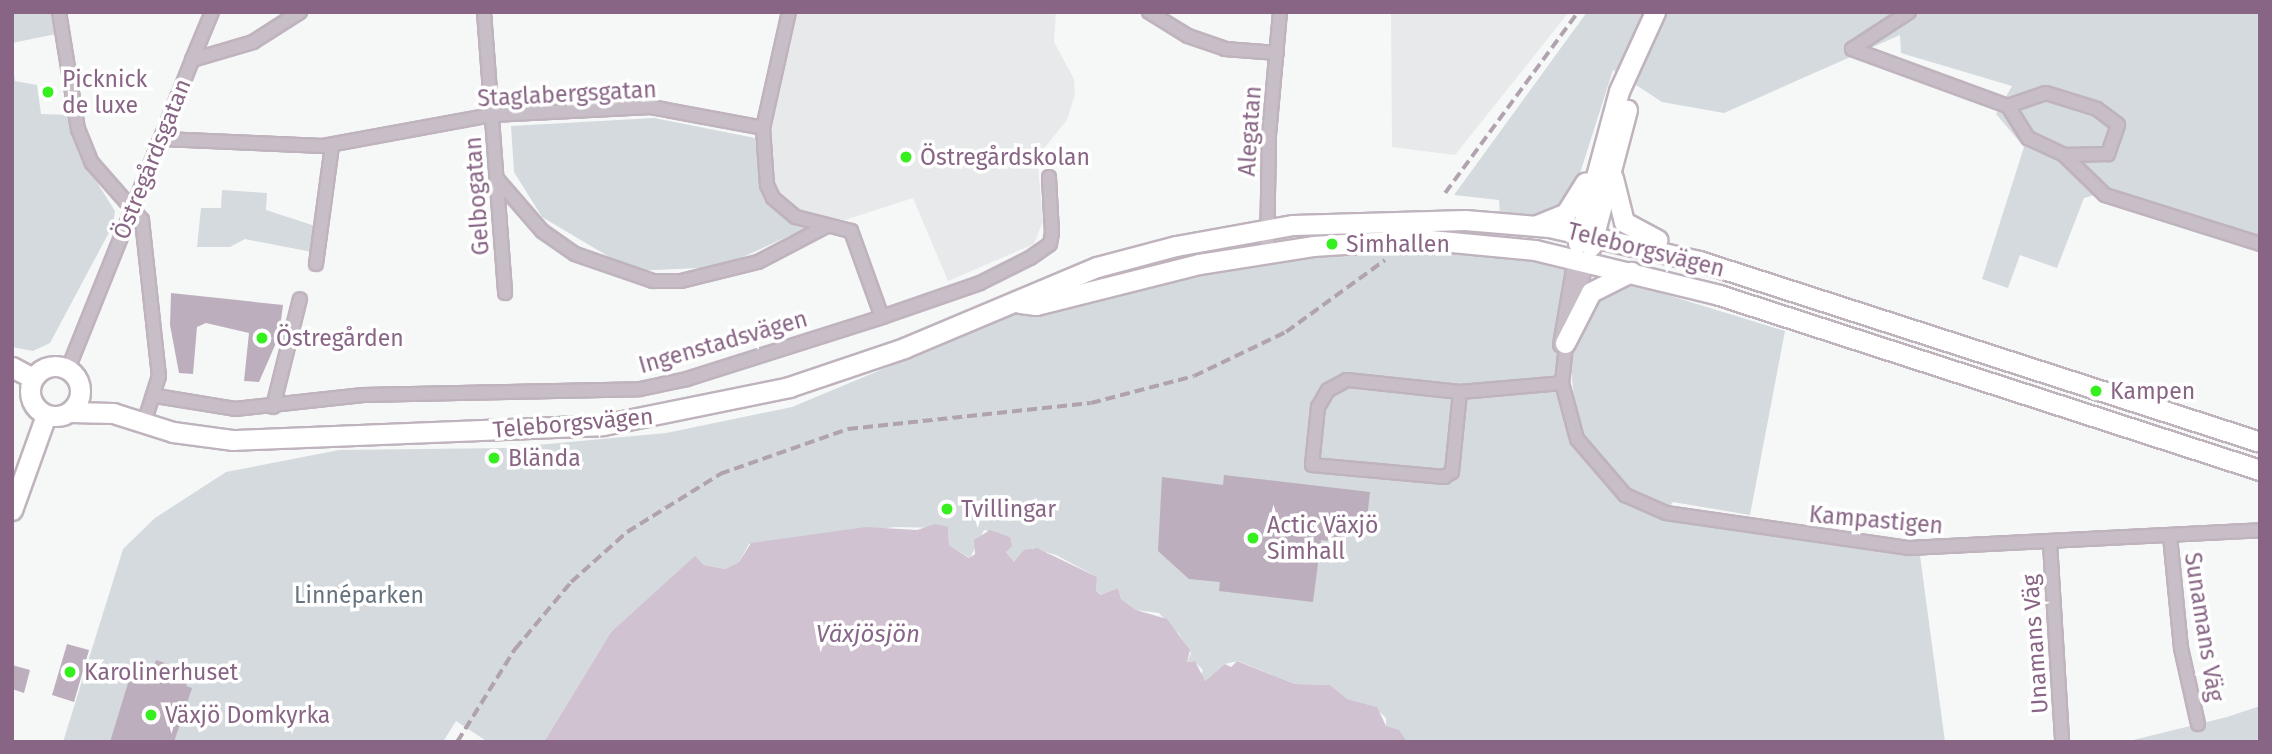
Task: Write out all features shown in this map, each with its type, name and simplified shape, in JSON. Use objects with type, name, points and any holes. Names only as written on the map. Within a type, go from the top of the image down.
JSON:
[{"type":"main road","points":[[1533,226],[1572,208],[1602,148],[1638,50],[1656,12]]},
{"type":"main road","points":[[1587,234],[1612,165],[1638,50]]},
{"type":"main road","points":[[1581,260],[1602,148]]},
{"type":"main road","points":[[1612,165],[1618,208],[1629,227],[1699,261]]},
{"type":"main road","name":"Teleborgsvägen","points":[[1020,303],[1030,291],[1097,267],[1267,228],[1405,219],[1533,226],[1587,234],[1699,261],[2260,442]]},
{"type":"main road","name":"Teleborgsvägen","points":[[70,412],[113,413],[144,423],[233,440],[603,425],[789,387],[1020,303],[1036,305],[1267,252],[1420,239],[1581,260],[1720,295],[2260,470]]},
{"type":"main road","points":[[1564,351],[1591,292],[1631,272]]},
{"type":"main road","points":[[12,367],[33,378]]},
{"type":"main road","points":[[47,367],[68,369],[80,386],[70,412],[46,415],[31,399],[33,378],[47,367]]},
{"type":"main road","name":"Teleborgsvägen","points":[[80,386],[113,413]]},
{"type":"main road","points":[[12,510],[46,415]]},
{"type":"street","points":[[59,12],[78,129],[92,163],[134,205],[142,220],[159,376],[156,396],[144,423]]},
{"type":"street","points":[[192,60],[212,12]]},
{"type":"street","name":"Östregårdsgatan","points":[[68,369],[163,139],[192,60],[253,42],[300,12]]},
{"type":"street","name":"Gelbogatan","points":[[484,12],[505,293]]},
{"type":"street","points":[[789,12],[763,128],[767,185],[773,198],[796,217],[825,227],[846,226],[855,236],[882,317]]},
{"type":"street","points":[[1149,12],[1188,36],[1225,49],[1277,53]]},
{"type":"street","name":"Alegatan","points":[[1267,252],[1280,12]]},
{"type":"street","points":[[1909,12],[1852,49],[2008,106],[2028,138],[2064,155],[2105,195],[2260,244]]},
{"type":"street","points":[[2008,106],[2046,93],[2097,110],[2118,125],[2108,154],[2064,155]]},
{"type":"street","name":"Staglabergsgatan","points":[[163,139],[332,145],[492,115],[651,107],[763,128]]},
{"type":"street","points":[[316,264],[332,145]]},
{"type":"street","name":"Ingenstadsvägen","points":[[156,396],[235,409],[376,395],[640,388],[882,317],[980,283],[1043,250],[1052,233],[1049,177]]},
{"type":"street","points":[[497,179],[527,217],[564,247],[596,265],[653,281],[681,281],[758,262],[825,227]]},
{"type":"street","name":"Kampastigen","points":[[1581,260],[1564,351],[1562,383],[1570,419],[1591,460],[1625,495],[1666,513],[1910,548],[2050,543],[2260,530]]},
{"type":"street","points":[[273,407],[300,299]]},
{"type":"street","points":[[1460,391],[1452,472],[1444,477],[1312,465],[1318,407],[1328,390],[1347,380],[1460,391],[1562,383]]},
{"type":"street","name":"Sunamans Väg","points":[[2170,536],[2181,648],[2198,724]]},
{"type":"street","name":"Unamans Väg","points":[[2050,543],[2062,742]]},
{"type":"shaded area","name":"Östregårdskolan","points":[[797,12],[1056,12],[1054,42],[1074,79],[1075,94],[1067,120],[1045,147],[1038,167],[1043,221],[1034,244],[948,281],[913,198],[845,220],[800,213],[779,196],[769,176],[770,132]]},
{"type":"shaded area","points":[[1391,12],[1569,12],[1455,155],[1392,147]]},
{"type":"green space","points":[[12,12],[52,12],[56,34],[12,43]]},
{"type":"green space","points":[[1587,12],[2260,12],[2260,241],[2106,192],[2084,198],[2057,268],[2020,255],[2008,288],[1982,279],[2024,147],[1996,114],[2012,86],[1901,53],[1900,35],[1724,113],[1662,102],[1613,70],[1575,189],[1549,220],[1500,216],[1499,200],[1454,195]]},
{"type":"green space","points":[[12,62],[15,81],[37,85],[41,114],[68,115],[78,152],[115,211],[113,225],[50,343],[33,351],[12,347]]},
{"type":"green space","points":[[654,118],[755,138],[764,200],[811,226],[721,267],[633,271],[542,217],[514,172],[511,126]]},
{"type":"green space","points":[[222,190],[267,193],[266,210],[315,226],[312,252],[245,239],[230,247],[197,247],[201,208],[221,208]]},
{"type":"green space","name":"Linnéparken","points":[[1420,239],[1587,261],[1562,383],[1591,459],[1646,506],[1919,548],[1945,742],[1407,742],[1386,726],[1386,718],[1373,706],[1346,699],[1330,685],[1295,684],[1238,661],[1225,664],[1205,681],[1200,677],[1203,670],[1194,661],[1187,662],[1191,653],[1179,634],[1159,613],[1136,610],[1121,599],[1118,588],[1102,595],[1096,591],[1097,577],[1056,555],[1033,548],[1014,562],[1006,552],[1010,537],[984,530],[970,558],[949,545],[948,528],[895,527],[749,544],[739,562],[725,569],[704,565],[695,557],[611,632],[544,742],[488,742],[456,721],[443,742],[63,742],[123,549],[155,518],[226,472],[339,450],[506,448],[666,433],[792,407],[1036,305],[1199,264]]},
{"type":"green space","points":[[1635,285],[1785,331],[1750,515],[1673,502],[1668,508],[1627,490],[1592,449],[1577,423],[1570,362],[1587,313],[1610,288]]},
{"type":"green space","points":[[2260,706],[2260,742],[2125,742],[2227,717]]},
{"type":"water","name":"Växjösjön","points":[[935,524],[948,527],[949,545],[969,558],[975,554],[974,540],[990,530],[1010,537],[1012,546],[1006,552],[1014,562],[1024,550],[1037,548],[1097,577],[1096,591],[1101,595],[1118,588],[1121,599],[1136,610],[1167,619],[1190,650],[1187,662],[1195,661],[1205,681],[1225,664],[1231,667],[1237,661],[1295,684],[1330,685],[1347,699],[1377,707],[1386,726],[1399,730],[1407,742],[544,742],[611,632],[695,556],[704,565],[725,569],[739,562],[751,543],[866,527],[917,530]]},
{"type":"building","name":"Östregården","points":[[171,293],[283,305],[279,336],[259,382],[244,381],[249,333],[206,323],[197,327],[193,374],[179,373],[170,325]]},
{"type":"building","name":"Actic Växjö Simhall","points":[[1224,475],[1370,492],[1365,536],[1346,534],[1345,543],[1321,540],[1313,602],[1219,591],[1220,582],[1189,579],[1158,551],[1162,477],[1223,485]]},
{"type":"building","name":"Karolinerhuset","points":[[67,644],[89,650],[74,702],[52,695]]},
{"type":"building","name":"Växjö Domkyrka","points":[[156,660],[180,668],[178,674],[189,678],[186,686],[192,688],[174,742],[110,742],[132,670],[151,676]]},
{"type":"building","points":[[12,665],[30,670],[24,693],[12,689]]},
{"type":"railway","points":[[1445,193],[1578,12]]},
{"type":"railway","points":[[457,742],[515,649],[571,582],[627,532],[720,474],[848,429],[1091,403],[1194,376],[1286,332],[1385,260]]},
{"type":"place","name":"Picknick de luxe","points":[[48,92]]},
{"type":"place","name":"Östregårdskolan","points":[[906,157]]},
{"type":"place","name":"Simhallen","points":[[1332,244]]},
{"type":"place","name":"Östregården","points":[[262,338]]},
{"type":"place","name":"Kampen","points":[[2096,391]]},
{"type":"place","name":"Blända","points":[[494,458]]},
{"type":"place","name":"Tvillingar","points":[[947,509]]},
{"type":"place","name":"Actic Växjö Simhall","points":[[1253,538]]},
{"type":"place","name":"Karolinerhuset","points":[[70,672]]},
{"type":"place","name":"Växjö Domkyrka","points":[[151,715]]}]
